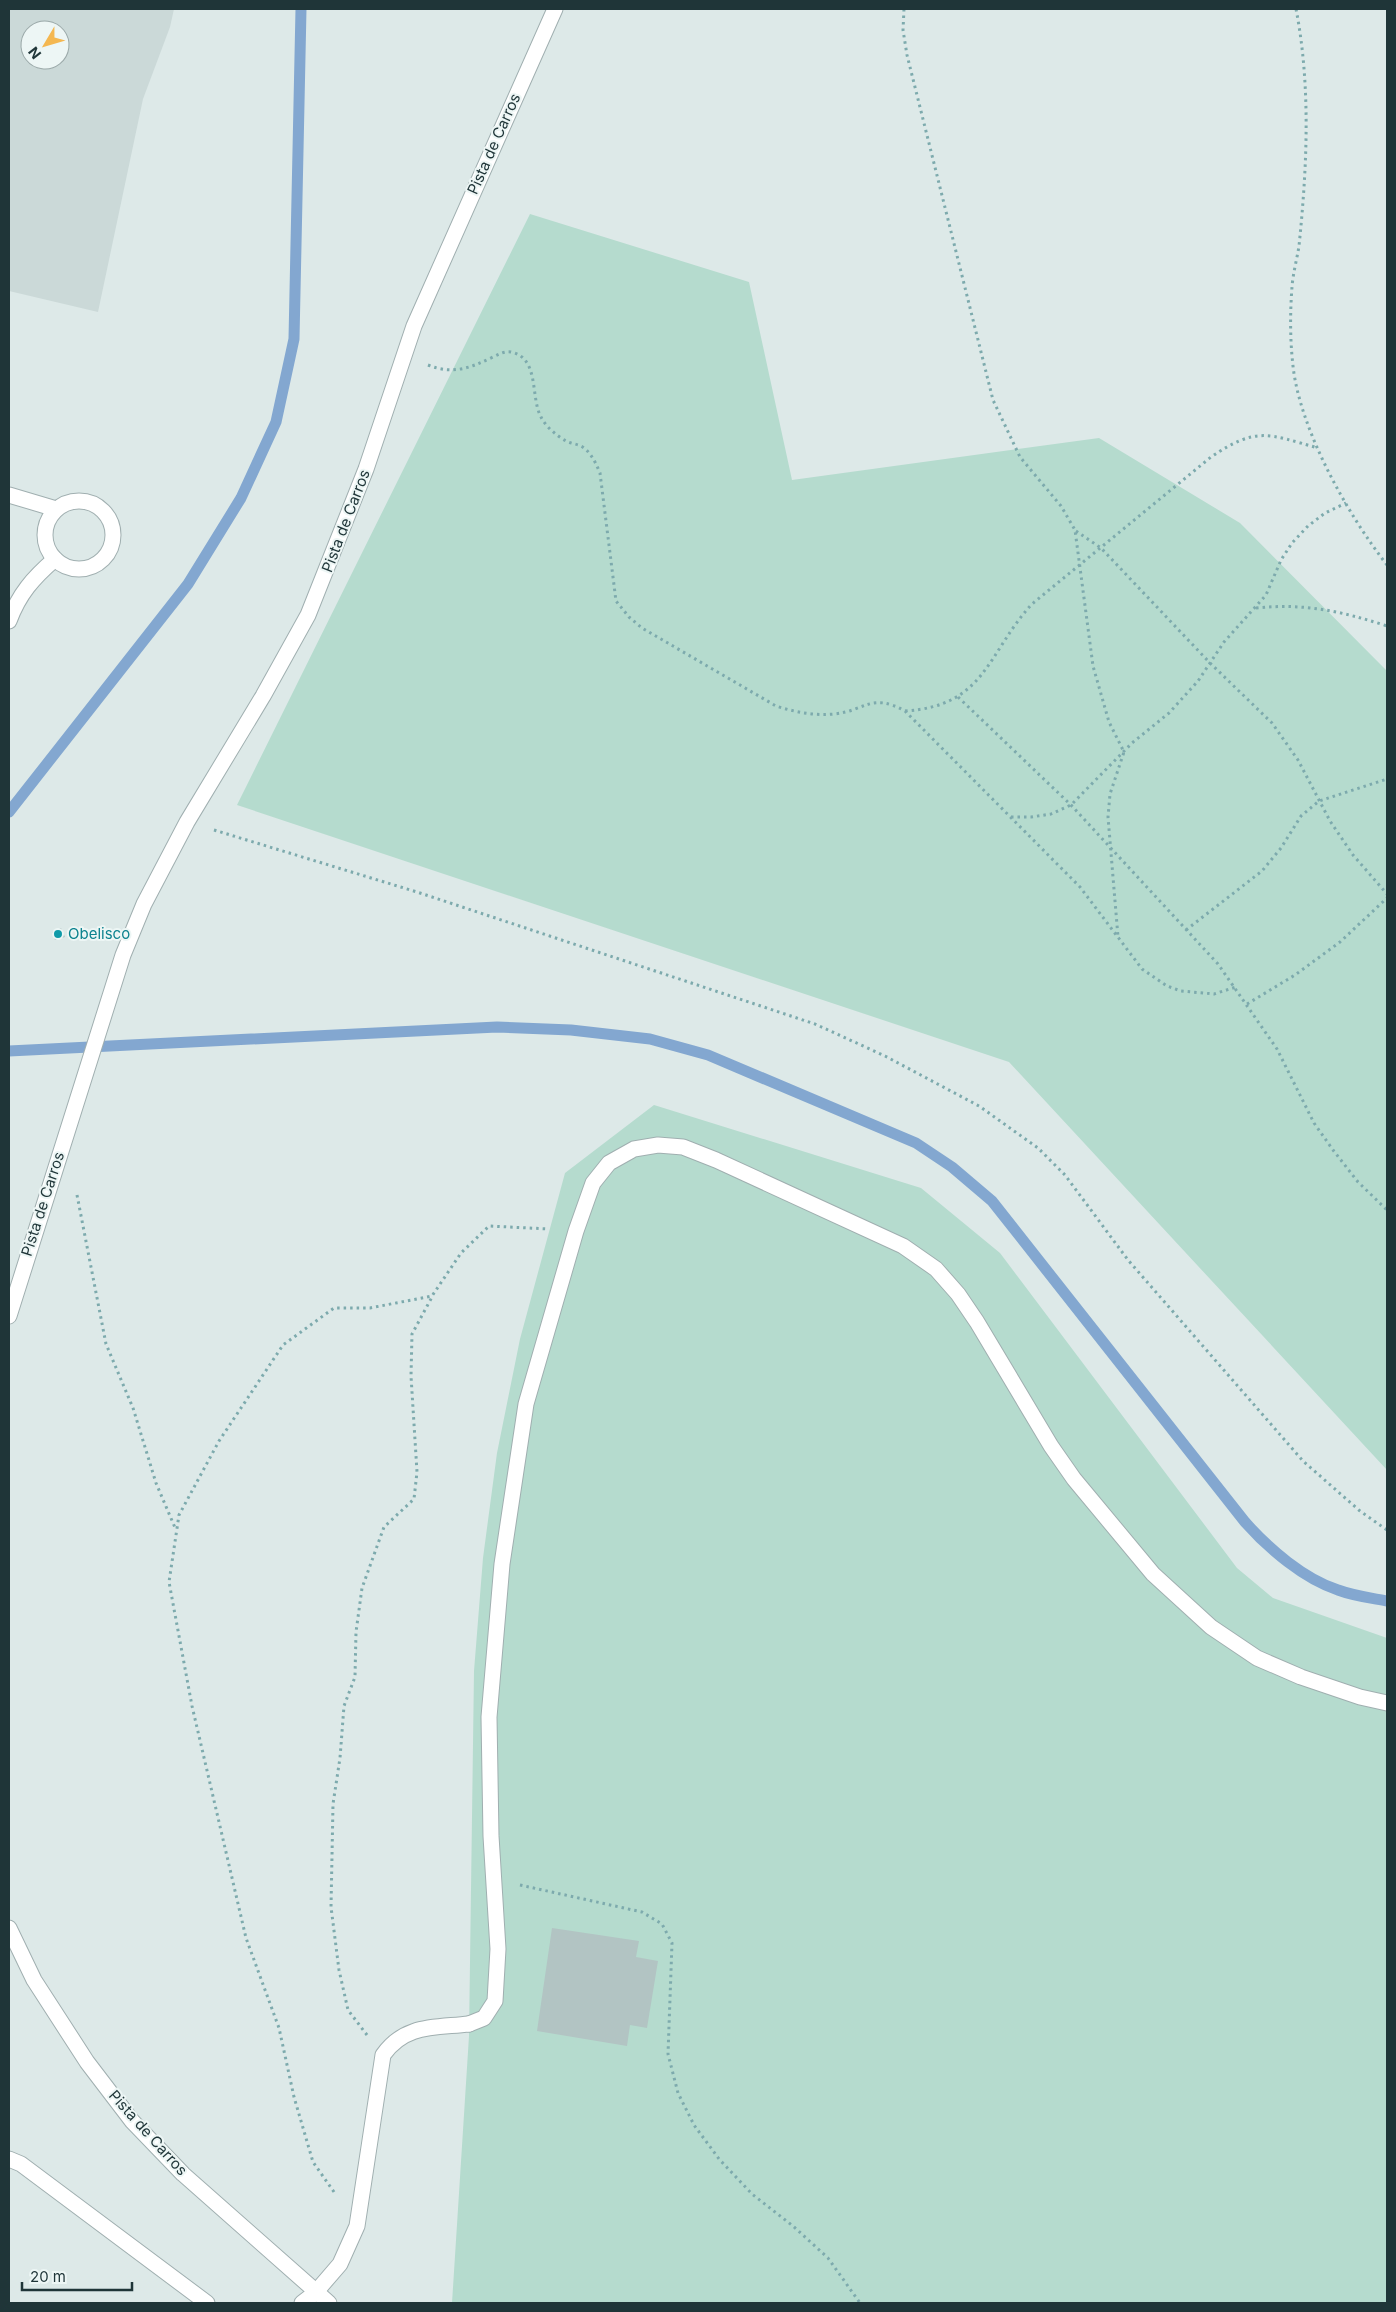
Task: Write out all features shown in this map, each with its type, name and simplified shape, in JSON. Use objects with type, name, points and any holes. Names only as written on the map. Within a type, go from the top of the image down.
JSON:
[{"type":"street","name":"Pista de Carros","points":[[9,1316],[123,955],[141,912],[187,822],[263,696],[308,615],[366,469],[407,346],[555,9]]},
{"type":"street","points":[[9,496],[56,510]]},
{"type":"street","points":[[81,500],[94,504],[105,511],[112,523],[114,536],[111,549],[104,560],[92,567],[80,569],[66,567],[55,559],[48,548],[45,534],[48,521],[56,510],[68,502],[81,500]]},
{"type":"street","points":[[9,621],[22,591],[32,579],[55,559]]},
{"type":"street","points":[[302,2303],[316,2293],[340,2264],[357,2226],[383,2055],[395,2041],[411,2030],[469,2024],[484,2018],[495,2001],[498,1949],[496,1880],[491,1836],[489,1717],[502,1564],[526,1404],[576,1231],[593,1183],[609,1163],[634,1149],[658,1144],[683,1148],[716,1160],[903,1246],[936,1269],[958,1294],[1051,1446],[1097,1509],[1153,1574],[1211,1627],[1257,1658],[1301,1677],[1360,1697],[1387,1703]]},
{"type":"street","name":"Pista de Carros","points":[[9,1928],[34,1980],[87,2062],[132,2121],[184,2174],[329,2303]]},
{"type":"street","points":[[9,2146],[15,2161],[207,2303]]},
{"type":"path","points":[[904,9],[903,30],[907,55],[993,400],[1020,456],[1061,506],[1075,530],[1093,666],[1109,722],[1124,752],[1110,794],[1108,832],[1118,937]]},
{"type":"path","points":[[1296,9],[1307,132],[1298,246],[1292,286],[1291,331],[1294,368],[1303,407],[1318,448],[1346,503],[1387,566]]},
{"type":"path","points":[[407,346],[416,357],[440,370],[454,371],[467,369],[500,354],[510,352],[519,355],[527,361],[531,370],[531,380],[541,416],[552,431],[566,441],[582,446],[595,461],[600,473],[616,601],[629,617],[642,628],[776,706],[797,712],[834,714],[870,702],[883,702],[905,711],[1080,887],[1142,969],[1167,986],[1198,994],[1214,994],[1236,987]]},
{"type":"path","points":[[905,711],[924,710],[942,705],[958,697],[977,682],[997,655],[1015,622],[1032,604],[1211,457],[1227,446],[1245,438],[1269,434],[1318,448]]},
{"type":"path","points":[[1011,817],[1031,818],[1051,814],[1071,805],[1124,752],[1169,712],[1198,681],[1224,642],[1266,595],[1281,560],[1292,543],[1308,526],[1325,513],[1346,503]]},
{"type":"path","points":[[1075,530],[1101,548],[1210,663],[1272,723],[1298,760],[1319,801],[1354,855],[1387,894]]},
{"type":"path","points":[[1255,608],[1295,606],[1322,608],[1387,626]]},
{"type":"path","points":[[958,697],[1071,805],[1218,964],[1236,987],[1277,1049],[1314,1123],[1358,1182],[1387,1210]]},
{"type":"path","points":[[1186,930],[1262,871],[1281,848],[1301,816],[1319,801],[1387,780]]},
{"type":"path","points":[[187,822],[417,892],[815,1024],[885,1056],[979,1106],[1038,1148],[1065,1175],[1128,1260],[1303,1461],[1360,1511],[1387,1530]]},
{"type":"path","points":[[1247,1004],[1295,975],[1340,942],[1387,898]]},
{"type":"path","points":[[75,1186],[86,1232],[106,1344],[133,1408],[156,1483],[176,1530]]},
{"type":"path","points":[[383,2055],[348,2010],[340,1970],[331,1907],[333,1804],[340,1758],[344,1706],[355,1676],[356,1632],[362,1588],[384,1528],[414,1500],[417,1472],[411,1376],[412,1334],[432,1296],[461,1253],[488,1226],[576,1231]]},
{"type":"path","points":[[357,2226],[314,2162],[294,2097],[279,2028],[246,1938],[192,1706],[169,1582],[179,1514],[219,1441],[283,1345],[334,1308],[370,1308],[432,1296]]},
{"type":"path","points":[[496,1880],[642,1912],[662,1924],[672,1943],[668,2054],[678,2093],[694,2125],[719,2159],[752,2194],[793,2226],[828,2258],[860,2303]]},
{"type":"shaded area","points":[[9,9],[174,9],[170,27],[143,99],[98,312],[9,291]]},
{"type":"green space","points":[[530,214],[749,282],[792,480],[1099,438],[1240,523],[1387,671],[1387,1470],[1009,1062],[237,805]]},
{"type":"green space","points":[[654,1105],[921,1188],[1000,1253],[1237,1568],[1273,1598],[1387,1638],[1387,2303],[452,2303],[469,2036],[474,1671],[483,1558],[497,1453],[520,1339],[565,1173]]},
{"type":"building","name":"Obelisco","points":[[61,928],[65,937],[55,940],[52,932]]},
{"type":"building","points":[[552,1928],[639,1941],[636,1957],[658,1961],[647,2028],[630,2025],[627,2046],[537,2031]]},
{"type":"waterway","points":[[9,812],[188,584],[241,498],[276,422],[294,339],[301,9]]},
{"type":"waterway","points":[[9,1051],[497,1027],[571,1030],[650,1039],[708,1055],[916,1143],[952,1167],[992,1201],[1254,1532],[1288,1562],[1312,1579],[1344,1592],[1387,1601]]},
{"type":"place","name":"Obelisco","points":[[58,934]]}]
